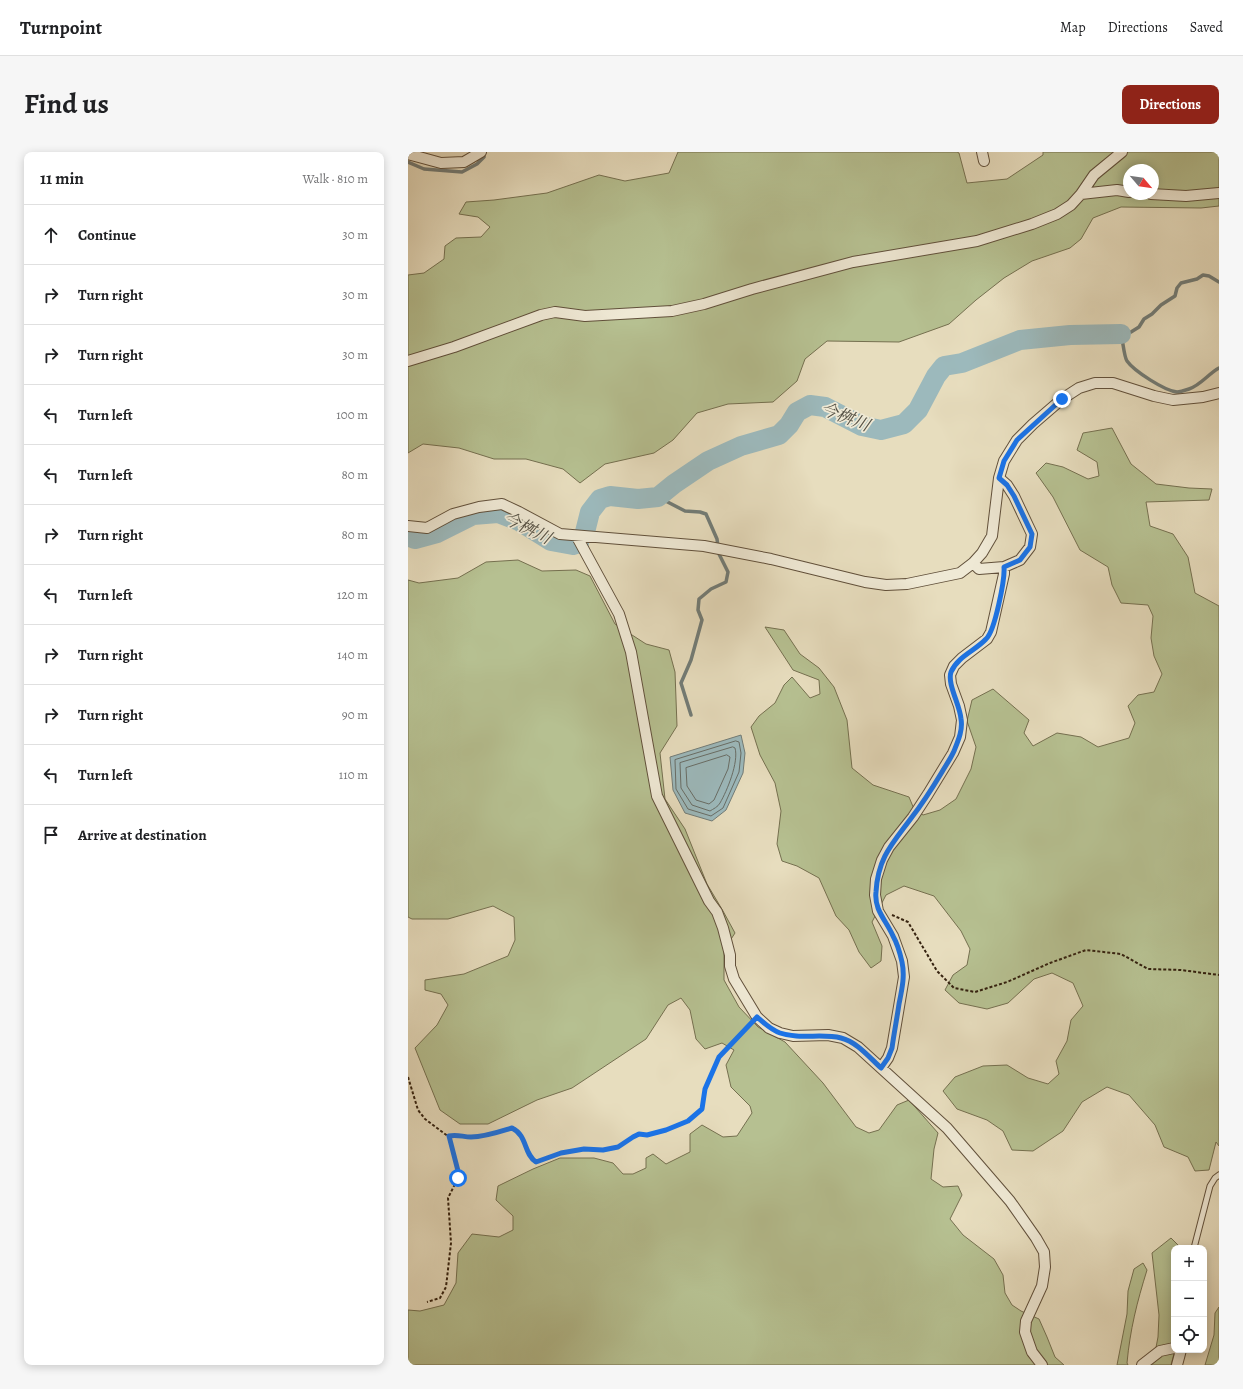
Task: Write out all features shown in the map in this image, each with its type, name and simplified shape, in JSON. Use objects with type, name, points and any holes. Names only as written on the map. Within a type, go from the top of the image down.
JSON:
[{"type":"street","points":[[408,154],[441,163],[464,162],[481,152]]},
{"type":"street","points":[[408,361],[454,347],[526,320],[555,312],[585,316],[672,311],[704,304],[752,289],[853,262],[978,241],[1032,224],[1057,214],[1071,205],[1081,194],[1094,175],[1122,152]]},
{"type":"street","points":[[1081,194],[1117,190],[1123,191]]},
{"type":"street","points":[[1159,194],[1186,196],[1219,193]]},
{"type":"street","points":[[408,526],[427,528],[453,514],[479,507],[502,504],[560,534],[577,537],[704,546],[771,559],[865,582],[886,585],[907,584],[960,573],[973,563],[982,553],[992,536],[999,478],[1004,461],[1017,440],[1062,399],[1079,388],[1095,383],[1113,383],[1154,396],[1173,400],[1203,397],[1219,393]]},
{"type":"street","points":[[973,563],[980,569],[1004,567],[1020,560],[1030,547],[1032,534],[1014,496],[1007,485],[999,478]]},
{"type":"street","points":[[577,537],[605,587],[622,622],[631,652],[658,796],[708,901],[717,912],[730,955],[730,966],[734,979],[757,1017],[769,1028],[780,1033],[794,1036],[828,1035],[843,1038],[858,1047],[947,1128],[1010,1201],[1044,1252],[1045,1267],[1042,1286],[1026,1321],[1025,1332],[1032,1352],[1042,1365]]},
{"type":"street","points":[[881,1068],[888,1058],[892,1048],[904,977],[902,961],[893,936],[878,911],[875,894],[876,879],[882,860],[889,847],[928,794],[954,753],[960,737],[962,720],[959,706],[951,684],[950,675],[954,666],[986,639],[991,632],[1004,574],[1004,567]]},
{"type":"street","points":[[1142,1365],[1160,1351],[1171,1349]]},
{"type":"street","points":[[1177,1365],[1180,1353]]},
{"type":"lane","points":[[1195,1245],[1210,1186],[1219,1174]]},
{"type":"path","points":[[878,911],[908,922],[937,971],[954,988],[975,992],[1007,982],[1050,963],[1086,950],[1121,954],[1148,969],[1181,970],[1219,975]]},
{"type":"path","points":[[449,1136],[456,1135],[472,1137],[497,1133],[512,1128],[519,1131],[530,1158],[536,1162],[561,1153],[584,1149],[603,1150],[618,1147],[639,1134],[647,1135],[666,1130],[688,1121],[702,1109],[705,1089],[719,1057],[757,1017]]},
{"type":"path","points":[[408,1077],[418,1110],[425,1119],[449,1136],[458,1171],[458,1178],[448,1198],[451,1243],[446,1287],[440,1298],[427,1302]]},
{"type":"green space","points":[[678,152],[957,152],[959,153],[967,183],[1007,179],[1043,155],[1043,152],[1219,152],[1219,206],[1201,208],[1121,207],[1093,218],[1081,239],[1070,248],[1032,261],[1004,278],[949,324],[899,342],[827,341],[805,359],[797,381],[773,402],[728,404],[697,413],[673,440],[654,453],[605,464],[580,483],[563,469],[526,459],[494,459],[459,448],[423,444],[408,453],[408,275],[424,273],[444,259],[445,246],[456,238],[481,237],[490,227],[478,217],[459,214],[466,202],[547,193],[599,175],[625,181],[669,173]]},
{"type":"green space","points":[[1112,428],[1131,464],[1156,484],[1212,489],[1209,500],[1146,502],[1150,526],[1173,534],[1188,557],[1195,593],[1219,606],[1219,1146],[1216,1142],[1209,1170],[1195,1171],[1188,1157],[1164,1147],[1155,1125],[1129,1095],[1107,1087],[1082,1102],[1063,1131],[1033,1151],[1012,1150],[1003,1131],[987,1120],[957,1109],[943,1091],[955,1077],[983,1066],[1007,1065],[1028,1078],[1048,1084],[1059,1074],[1056,1061],[1067,1041],[1071,1020],[1083,1006],[1073,983],[1052,973],[1034,979],[1008,1003],[987,1009],[959,1003],[945,990],[953,975],[967,965],[970,949],[961,931],[934,896],[904,886],[886,895],[872,922],[882,946],[881,961],[871,968],[859,952],[849,930],[836,916],[819,878],[797,866],[782,861],[777,844],[781,811],[775,783],[760,755],[751,727],[759,716],[775,703],[784,685],[792,677],[810,698],[820,694],[819,680],[793,670],[765,627],[784,630],[800,654],[819,668],[834,687],[847,720],[852,768],[873,785],[909,797],[914,809],[923,815],[940,810],[956,799],[971,769],[976,747],[967,721],[972,700],[993,689],[1029,720],[1024,733],[1033,746],[1057,733],[1081,737],[1098,747],[1129,738],[1135,723],[1128,706],[1138,695],[1154,692],[1162,674],[1154,656],[1151,638],[1153,616],[1148,605],[1121,603],[1112,585],[1108,567],[1080,550],[1053,497],[1036,473],[1046,463],[1063,467],[1088,479],[1099,476],[1097,462],[1077,450],[1083,433]]},
{"type":"green space","points":[[518,560],[542,571],[576,570],[590,576],[615,624],[646,644],[669,650],[675,672],[677,726],[660,753],[665,799],[685,829],[707,884],[735,933],[724,950],[724,980],[739,1007],[758,1027],[785,1042],[823,1083],[856,1127],[869,1133],[879,1130],[897,1105],[909,1100],[938,1133],[934,1149],[931,1179],[943,1187],[958,1186],[962,1195],[950,1219],[963,1235],[994,1259],[1003,1275],[1005,1293],[1012,1305],[1039,1319],[1055,1357],[1064,1365],[408,1365],[408,1310],[420,1311],[444,1305],[456,1283],[458,1253],[472,1234],[499,1237],[513,1230],[513,1216],[496,1200],[498,1186],[560,1158],[594,1158],[613,1163],[623,1174],[633,1174],[646,1168],[646,1158],[653,1154],[666,1164],[690,1152],[690,1134],[702,1125],[723,1137],[737,1136],[752,1113],[750,1106],[731,1087],[726,1065],[734,1050],[722,1043],[705,1049],[696,1039],[690,1010],[681,998],[668,1005],[646,1039],[572,1088],[537,1100],[488,1124],[460,1124],[440,1110],[415,1048],[437,1025],[448,1005],[441,994],[425,990],[425,980],[464,974],[508,956],[515,940],[514,917],[493,906],[448,919],[412,919],[408,917],[408,580],[419,583],[458,578],[486,562]]},
{"type":"green space","points":[[1171,1238],[1178,1245],[1171,1245],[1171,1353],[1174,1353],[1171,1365],[1146,1365],[1154,1358],[1158,1337],[1159,1315],[1152,1253]]},
{"type":"green space","points":[[1143,1263],[1147,1270],[1132,1328],[1128,1351],[1128,1365],[1117,1365],[1127,1314],[1128,1291],[1134,1269]]},
{"type":"green space","points":[[1219,1307],[1219,1365],[1205,1365],[1214,1335],[1215,1313]]},
{"type":"water","points":[[741,735],[745,753],[743,773],[726,810],[712,821],[685,813],[673,790],[670,757]]},
{"type":"waterway","points":[[408,162],[424,169],[462,172],[477,164],[484,157]]},
{"type":"waterway","points":[[1219,282],[1209,276],[1203,275],[1197,279],[1181,283],[1177,288],[1175,296],[1144,319],[1139,327],[1131,332],[1121,334],[1127,361],[1136,370],[1150,380],[1172,391],[1180,392],[1193,387],[1219,368]]},
{"type":"waterway","name":"今桝川","points":[[585,532],[590,512],[600,499],[610,496],[638,499],[658,497],[674,484],[708,461],[741,446],[779,435],[789,425],[797,412],[810,405],[825,407],[862,426],[881,430],[904,424],[918,410],[936,376],[944,366],[962,363],[1020,340],[1070,335],[1121,334]]},
{"type":"waterway","points":[[658,497],[685,511],[706,514],[717,539],[719,554],[728,572],[726,582],[711,589],[699,599],[698,610],[702,620],[691,660],[681,683],[691,715]]},
{"type":"waterway","name":"今桝川","points":[[408,536],[415,539],[437,533],[473,515],[498,513],[519,521],[551,541],[573,545],[579,543]]},
{"type":"route","points":[[458,1178],[458,1171],[449,1136],[456,1135],[472,1137],[497,1133],[512,1128],[519,1131],[530,1158],[536,1162],[561,1153],[584,1149],[603,1150],[618,1147],[639,1134],[647,1135],[666,1130],[688,1121],[702,1109],[705,1089],[719,1057],[757,1017],[769,1028],[780,1033],[794,1036],[828,1035],[843,1038],[858,1047],[881,1068],[888,1058],[892,1048],[904,977],[902,961],[893,936],[878,911],[875,894],[876,879],[882,860],[889,847],[913,817],[928,794],[954,753],[960,737],[962,720],[959,706],[951,684],[950,675],[954,666],[986,639],[991,632],[996,615],[1004,567],[1020,560],[1030,547],[1032,534],[1014,496],[1007,485],[999,478],[1004,461],[1017,440],[1062,399]]}]
